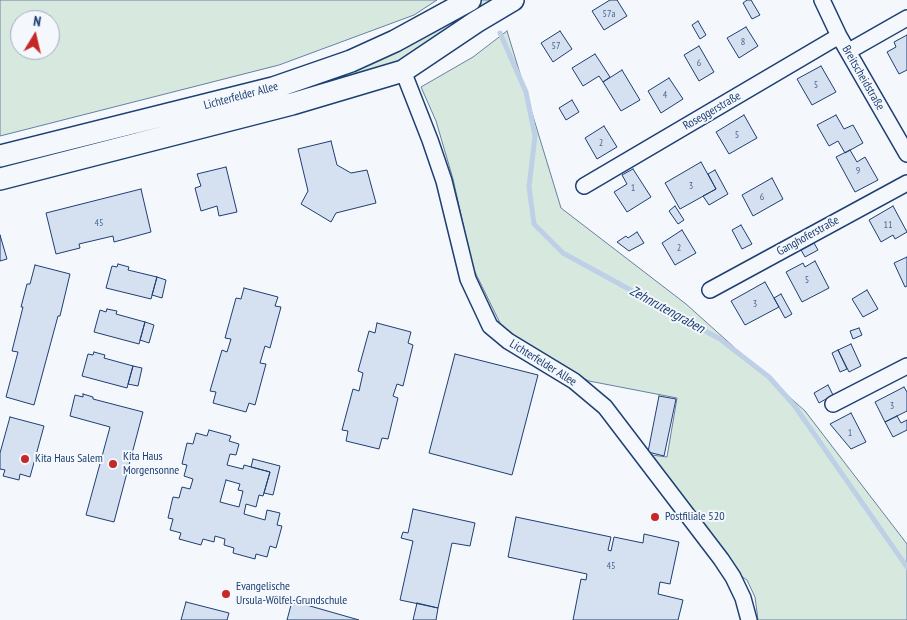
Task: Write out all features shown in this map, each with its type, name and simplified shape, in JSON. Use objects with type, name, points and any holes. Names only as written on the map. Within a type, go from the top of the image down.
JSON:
[{"type":"main road","name":"Lichterfelder Allee","points":[[0,156],[273,88],[351,61],[395,41],[470,0]]},
{"type":"main road","name":"Lichterfelder Allee","points":[[0,179],[292,104],[402,71],[513,0]]},
{"type":"street","name":"Breitscheidstraße","points":[[822,0],[840,36],[907,154]]},
{"type":"street","points":[[849,52],[907,18]]},
{"type":"street","name":"Roseggerstraße","points":[[584,186],[840,36]]},
{"type":"street","name":"Lichterfelder Allee","points":[[402,71],[430,140],[444,181],[468,279],[490,326],[508,341],[574,381],[606,407],[722,559],[743,598],[749,620]]},
{"type":"street","name":"Ganghoferstraße","points":[[710,290],[907,183]]},
{"type":"street","points":[[833,404],[907,366]]},
{"type":"shaded area","points":[[0,0],[437,0],[414,15],[279,65],[0,136]]},
{"type":"shaded area","points":[[480,0],[503,0],[392,64],[344,81],[0,170],[0,162],[273,93]]},
{"type":"shaded area","points":[[507,31],[561,208],[686,304],[805,411],[907,544],[907,620],[758,620],[755,597],[747,580],[735,572],[644,454],[667,457],[677,398],[589,381],[533,352],[501,325],[473,268],[453,179],[436,121],[421,87],[473,57]]},
{"type":"building","points":[[610,0],[617,0],[627,16],[604,30],[592,11]]},
{"type":"building","points":[[751,0],[760,15],[752,19],[743,3]]},
{"type":"building","points":[[698,21],[706,35],[700,39],[692,25]]},
{"type":"building","points":[[746,27],[758,46],[739,58],[727,38]]},
{"type":"building","points":[[560,31],[572,49],[553,62],[541,43]]},
{"type":"building","points":[[907,35],[907,70],[899,74],[887,52],[896,47],[894,42]]},
{"type":"building","points":[[699,46],[714,72],[699,81],[684,55]]},
{"type":"building","points":[[595,54],[610,77],[603,82],[599,76],[583,86],[572,68]]},
{"type":"building","points":[[821,66],[836,92],[812,105],[797,79]]},
{"type":"building","points":[[622,70],[640,100],[621,111],[603,82]]},
{"type":"building","points":[[669,78],[683,99],[661,113],[648,91]]},
{"type":"building","points":[[572,100],[579,112],[566,120],[559,108]]},
{"type":"building","points":[[744,115],[757,138],[729,154],[716,132]]},
{"type":"building","points":[[836,115],[844,129],[853,125],[863,143],[845,153],[838,141],[829,146],[817,125]]},
{"type":"building","points":[[604,126],[617,147],[597,159],[585,138]]},
{"type":"building","points":[[331,141],[337,165],[351,173],[367,170],[376,203],[336,213],[331,222],[301,204],[308,191],[298,149]]},
{"type":"building","points":[[850,150],[857,162],[865,157],[878,180],[855,192],[836,157]]},
{"type":"building","points":[[701,162],[716,189],[680,209],[665,183]]},
{"type":"building","points":[[226,167],[237,212],[219,216],[217,206],[201,211],[195,188],[201,186],[197,174]]},
{"type":"building","points":[[633,169],[651,197],[627,212],[614,192],[627,184],[622,175]]},
{"type":"building","points":[[715,170],[728,194],[709,205],[703,196],[716,189],[708,174]]},
{"type":"building","points":[[772,178],[783,199],[753,216],[742,195]]},
{"type":"building","points":[[141,189],[151,232],[114,242],[113,236],[79,244],[80,248],[56,254],[46,213]]},
{"type":"building","points":[[675,206],[684,220],[678,224],[669,211]]},
{"type":"building","points":[[893,206],[907,232],[895,239],[893,235],[881,242],[869,220]]},
{"type":"building","points":[[741,225],[752,244],[742,249],[732,230]]},
{"type":"building","points":[[682,230],[696,253],[675,265],[662,243]]},
{"type":"building","points":[[637,232],[644,243],[629,251],[617,242],[626,236],[628,238]]},
{"type":"building","points":[[0,235],[7,259],[0,261]]},
{"type":"building","points":[[814,243],[818,250],[805,257],[801,250]]},
{"type":"building","points":[[907,257],[907,286],[905,287],[894,263]]},
{"type":"building","points":[[815,261],[829,288],[802,302],[786,272],[803,263],[805,267]]},
{"type":"building","points":[[118,264],[129,267],[128,270],[157,277],[151,299],[106,288],[112,266],[117,267]]},
{"type":"building","points":[[35,265],[70,274],[34,405],[6,397],[18,352],[12,351],[23,307],[21,307],[27,284],[30,284]]},
{"type":"building","points":[[157,277],[166,280],[162,298],[152,295]]},
{"type":"building","points":[[765,282],[779,307],[745,325],[731,301]]},
{"type":"building","points":[[244,288],[278,297],[275,306],[281,307],[270,348],[265,346],[260,363],[266,364],[255,405],[249,403],[246,412],[213,403],[216,392],[210,391],[222,350],[227,352],[231,339],[225,338],[236,298],[241,299]]},
{"type":"building","points":[[867,290],[878,309],[863,317],[852,299]]},
{"type":"building","points":[[781,294],[792,314],[785,318],[774,298]]},
{"type":"building","points":[[107,309],[117,311],[116,314],[145,322],[139,344],[94,332],[100,310],[106,312]]},
{"type":"building","points":[[145,322],[154,325],[149,343],[140,340]]},
{"type":"building","points":[[377,323],[411,332],[408,343],[413,345],[403,386],[397,384],[393,396],[398,398],[388,439],[382,438],[379,449],[346,441],[348,431],[342,430],[353,389],[359,391],[363,373],[358,371],[369,331],[375,333]]},
{"type":"building","points":[[859,328],[862,335],[853,339],[850,331]]},
{"type":"building","points":[[851,344],[861,366],[849,372],[838,350]]},
{"type":"building","points":[[838,350],[847,369],[840,372],[832,353]]},
{"type":"building","points":[[94,352],[105,355],[104,358],[133,366],[127,388],[82,376],[88,354],[93,355]]},
{"type":"building","points":[[455,354],[538,375],[512,475],[429,453]]},
{"type":"building","points":[[133,366],[142,368],[138,386],[128,384]]},
{"type":"building","points":[[828,385],[833,395],[819,403],[814,393]]},
{"type":"building","points":[[904,387],[907,392],[907,411],[885,422],[875,402]]},
{"type":"building","points":[[83,394],[93,397],[93,399],[143,412],[114,522],[86,515],[110,427],[70,416],[75,395],[83,397]]},
{"type":"building","points":[[659,396],[676,399],[664,456],[648,452]]},
{"type":"building","points":[[851,413],[866,442],[851,449],[830,424]]},
{"type":"building","points":[[897,416],[901,423],[907,420],[907,430],[893,437],[885,422]]},
{"type":"building","points":[[10,417],[44,426],[30,477],[20,474],[19,480],[3,476],[5,470],[0,469],[0,453]]},
{"type":"building","points":[[209,430],[231,436],[229,441],[239,444],[236,455],[230,454],[227,465],[243,469],[244,465],[270,472],[263,496],[259,495],[256,507],[246,504],[244,514],[265,520],[267,510],[280,513],[277,525],[282,526],[276,548],[270,546],[267,557],[256,554],[255,559],[233,553],[234,548],[224,545],[225,539],[215,536],[214,542],[203,539],[201,545],[179,539],[181,533],[170,530],[173,519],[168,518],[173,497],[179,498],[182,487],[190,489],[193,479],[184,476],[187,465],[182,464],[187,443],[193,444],[196,433],[207,436]],"holes":[[[226,480],[240,484],[238,490],[243,491],[239,507],[220,502]]]},
{"type":"building","points":[[253,459],[280,466],[273,495],[264,493],[270,472],[251,467]]},
{"type":"building","points":[[413,509],[475,523],[470,546],[452,543],[438,608],[400,600],[413,541],[401,538],[403,532],[408,533]]},
{"type":"building","points":[[516,517],[611,537],[608,550],[611,551],[614,537],[643,543],[644,534],[679,542],[670,584],[660,582],[658,594],[683,600],[678,620],[573,620],[581,579],[586,580],[587,574],[508,557]]},
{"type":"building","points":[[186,602],[229,613],[227,620],[181,620]]},
{"type":"building","points":[[296,602],[359,620],[287,620],[291,605]]},
{"type":"building","points":[[417,603],[438,608],[436,620],[413,620]]},
{"type":"waterway","name":"Zehnrutengraben","points":[[500,33],[526,92],[535,136],[529,187],[534,224],[563,253],[720,339],[769,377],[794,405],[907,567]]},
{"type":"place","name":"Kita Haus Salem","points":[[25,459]]},
{"type":"place","name":"Kita Haus Morgensonne","points":[[113,464]]},
{"type":"place","name":"Postfiliale 520","points":[[655,517]]},
{"type":"place","name":"Evangelische Ursula-Wölfel-Grundschule","points":[[226,594]]}]
